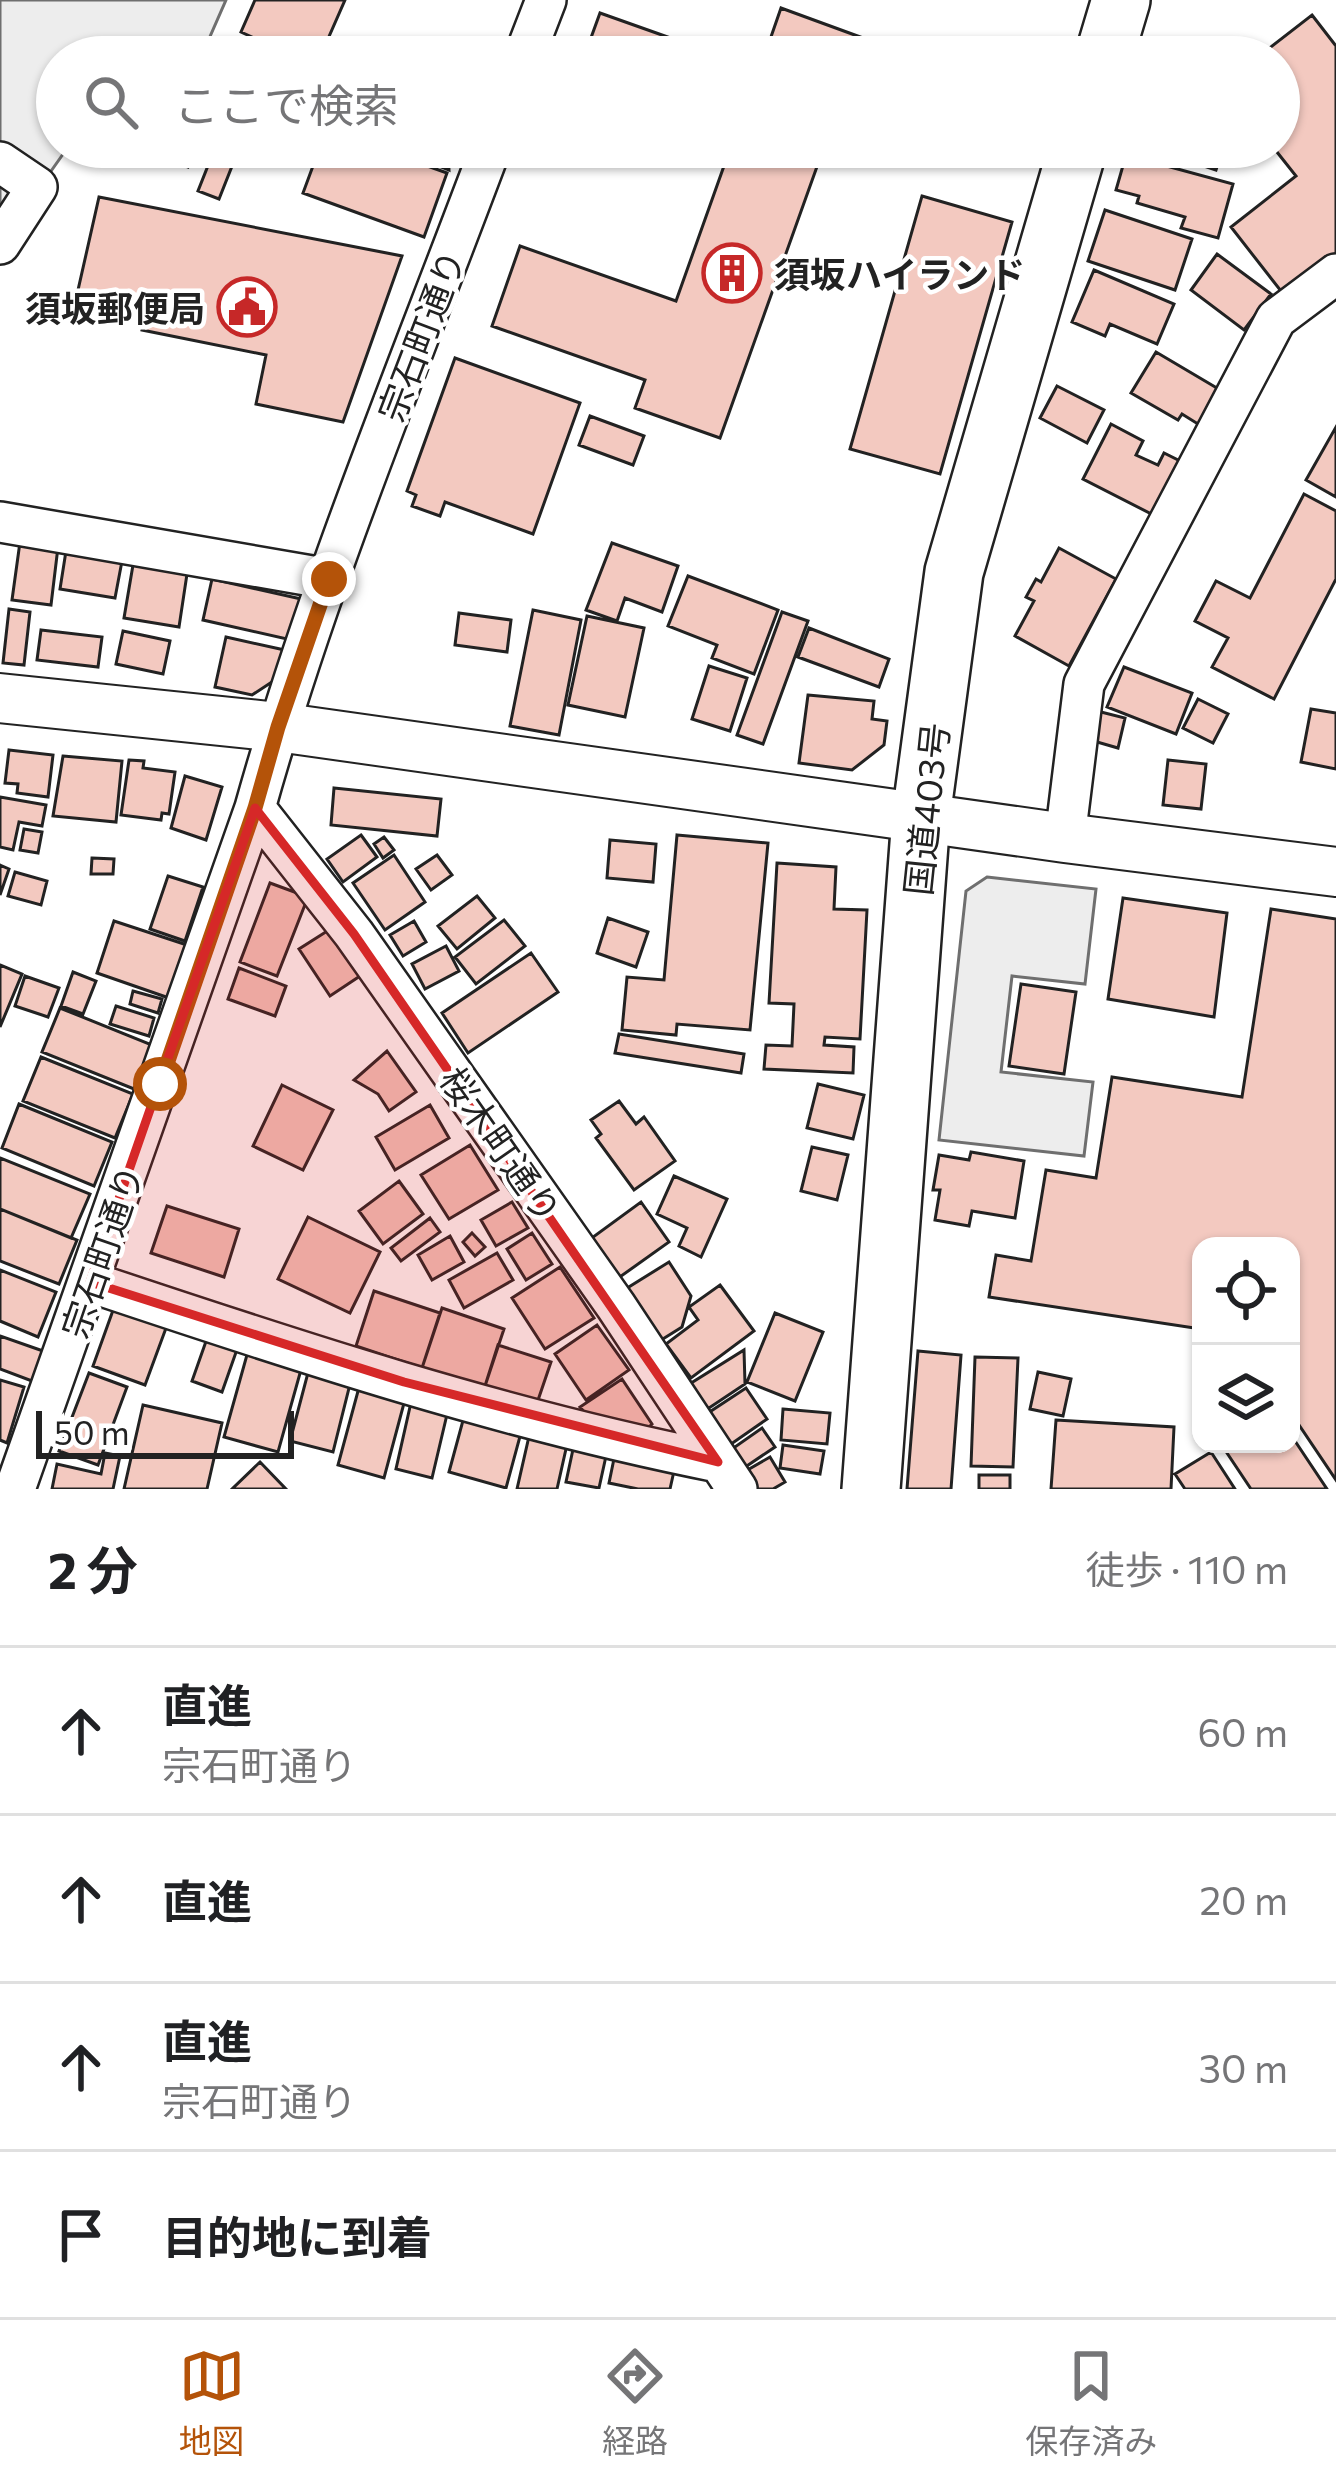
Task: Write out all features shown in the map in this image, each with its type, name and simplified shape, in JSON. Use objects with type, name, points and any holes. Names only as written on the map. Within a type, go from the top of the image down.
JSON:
[{"type":"highway","points":[[1110,36],[1121,0]]},
{"type":"highway","name":"国道403号","points":[[871,1489],[921,817],[954,572],[1072,168]]},
{"type":"main road","points":[[0,698],[278,727],[1336,872]]},
{"type":"street","points":[[532,36],[546,0]]},
{"type":"street","points":[[0,162],[37,187],[0,244]]},
{"type":"street","name":"宗石町通り","points":[[15,1489],[255,808],[329,579],[483,168]]},
{"type":"street","points":[[1065,838],[1084,685],[1276,319],[1336,274]]},
{"type":"street","points":[[0,522],[329,579]]},
{"type":"street","name":"桜木町通り","points":[[255,808],[354,934],[616,1306],[728,1475]]},
{"type":"street","points":[[90,1282],[404,1382],[654,1449],[728,1475]]},
{"type":"highlighted area","points":[[255,808],[354,934],[718,1462],[404,1382],[90,1282]]},
{"type":"shaded area","points":[[0,0],[226,0],[210,36],[36,36],[36,168],[53,168],[0,237]]},
{"type":"shaded area","points":[[987,877],[1096,889],[1085,984],[1012,976],[1001,1072],[1093,1082],[1084,1156],[939,1140],[966,891]]},
{"type":"building","points":[[255,0],[345,0],[329,36],[241,32]]},
{"type":"building","points":[[781,8],[858,36],[771,36]]},
{"type":"building","points":[[600,13],[665,36],[592,36]]},
{"type":"building","points":[[1312,15],[1336,46],[1336,262],[1288,300],[1231,227],[1296,176],[1290,168],[1300,168],[1300,36],[1285,36]]},
{"type":"building","points":[[207,168],[231,168],[219,199],[198,191]]},
{"type":"building","points":[[312,168],[433,168],[447,173],[424,237],[303,193]]},
{"type":"building","name":"須坂ハイランド","points":[[723,168],[816,168],[720,438],[635,408],[645,380],[492,326],[520,246],[676,301]]},
{"type":"building","points":[[1122,168],[1174,168],[1233,184],[1218,238],[1181,228],[1185,217],[1137,203],[1139,196],[1116,190]]},
{"type":"building","points":[[922,196],[1012,222],[940,474],[850,449]]},
{"type":"building","name":"須坂郵便局","points":[[99,197],[402,256],[343,422],[256,404],[266,355],[142,330],[145,315],[76,299]]},
{"type":"building","points":[[1105,210],[1192,239],[1175,290],[1088,261]]},
{"type":"building","points":[[1217,254],[1271,294],[1244,330],[1191,290]]},
{"type":"building","points":[[1094,270],[1174,304],[1157,344],[1110,324],[1105,336],[1072,322]]},
{"type":"building","points":[[1156,352],[1227,394],[1206,429],[1182,414],[1178,420],[1131,393]]},
{"type":"building","points":[[455,358],[580,403],[533,534],[445,502],[440,516],[412,506],[416,495],[407,491]]},
{"type":"building","points":[[1057,386],[1104,410],[1087,443],[1040,418]]},
{"type":"building","points":[[590,416],[644,436],[633,465],[579,445]]},
{"type":"building","points":[[1111,424],[1143,441],[1136,455],[1158,465],[1164,453],[1194,468],[1167,522],[1083,479]]},
{"type":"building","points":[[1336,427],[1336,497],[1306,480]]},
{"type":"building","points":[[1304,494],[1336,511],[1336,579],[1274,699],[1212,667],[1228,638],[1195,621],[1216,581],[1250,598]]},
{"type":"building","points":[[20,542],[58,547],[51,605],[12,600]]},
{"type":"building","points":[[612,543],[678,566],[662,612],[625,598],[617,621],[586,610]]},
{"type":"building","points":[[1059,548],[1116,579],[1069,666],[1015,636],[1034,601],[1026,597],[1036,579],[1041,582]]},
{"type":"building","points":[[66,551],[122,561],[115,598],[60,589]]},
{"type":"building","points":[[133,565],[187,574],[179,627],[124,618]]},
{"type":"building","points":[[688,576],[778,610],[754,674],[712,658],[717,645],[668,626]]},
{"type":"building","points":[[212,579],[319,603],[309,644],[203,620]]},
{"type":"building","points":[[9,609],[30,612],[24,665],[3,663]]},
{"type":"building","points":[[533,610],[581,620],[559,735],[510,726]]},
{"type":"building","points":[[782,612],[808,621],[763,744],[737,735]]},
{"type":"building","points":[[459,613],[511,620],[507,652],[455,645]]},
{"type":"building","points":[[587,616],[644,628],[625,717],[568,705]]},
{"type":"building","points":[[809,628],[889,659],[879,687],[798,657]]},
{"type":"building","points":[[41,630],[102,637],[98,667],[37,660]]},
{"type":"building","points":[[123,631],[170,641],[163,674],[116,664]]},
{"type":"building","points":[[226,637],[289,651],[284,674],[252,695],[215,687]]},
{"type":"building","points":[[709,666],[747,678],[730,731],[692,719]]},
{"type":"building","points":[[1124,667],[1192,693],[1176,734],[1107,707]]},
{"type":"building","points":[[808,695],[874,701],[872,719],[887,721],[884,745],[852,770],[799,763]]},
{"type":"building","points":[[1198,699],[1228,714],[1213,743],[1183,728]]},
{"type":"building","points":[[1311,709],[1336,713],[1336,769],[1301,762]]},
{"type":"building","points":[[1097,711],[1125,718],[1118,748],[1090,740]]},
{"type":"building","points":[[9,750],[53,755],[48,797],[17,793],[18,784],[5,783]]},
{"type":"building","points":[[63,756],[122,761],[116,822],[53,816]]},
{"type":"building","points":[[129,760],[144,761],[143,768],[175,772],[169,814],[162,813],[161,820],[121,815]]},
{"type":"building","points":[[1168,760],[1206,764],[1201,809],[1163,805]]},
{"type":"building","points":[[185,776],[222,787],[206,840],[171,828]]},
{"type":"building","points":[[334,788],[441,799],[437,836],[331,825]]},
{"type":"building","points":[[0,797],[46,805],[42,826],[19,822],[13,850],[0,847]]},
{"type":"building","points":[[24,829],[42,832],[38,853],[20,850]]},
{"type":"building","points":[[361,835],[377,857],[343,882],[327,859]]},
{"type":"building","points":[[677,835],[768,843],[750,1030],[677,1024],[676,1035],[622,1030],[627,977],[664,980]]},
{"type":"building","points":[[384,837],[394,850],[383,858],[374,844]]},
{"type":"building","points":[[610,840],[656,844],[653,882],[607,878]]},
{"type":"building","points":[[394,855],[425,902],[385,930],[353,883]]},
{"type":"building","points":[[437,855],[452,875],[431,890],[416,869]]},
{"type":"building","points":[[92,858],[114,859],[113,874],[91,874]]},
{"type":"building","points":[[777,863],[836,867],[834,909],[867,910],[860,1039],[825,1037],[824,1045],[854,1047],[853,1073],[764,1069],[766,1045],[792,1046],[794,1004],[769,1003]]},
{"type":"building","points":[[0,865],[9,869],[0,895]]},
{"type":"building","points":[[15,872],[47,881],[41,905],[8,896]]},
{"type":"building","points":[[168,876],[203,887],[185,941],[150,929]]},
{"type":"building","points":[[270,883],[308,897],[277,976],[240,962]]},
{"type":"building","points":[[477,896],[495,918],[457,949],[438,926]]},
{"type":"building","points":[[1123,898],[1227,913],[1214,1017],[1108,999]]},
{"type":"building","points":[[1271,909],[1336,919],[1336,1480],[1300,1426],[1300,1237],[1192,1237],[1192,1328],[989,1297],[996,1255],[1031,1261],[1046,1170],[1096,1178],[1112,1077],[1242,1097]]},
{"type":"building","points":[[608,918],[648,932],[636,967],[597,953]]},
{"type":"building","points":[[504,920],[525,946],[476,984],[455,957]]},
{"type":"building","points":[[114,921],[187,945],[169,998],[97,973]]},
{"type":"building","points":[[414,921],[426,942],[403,956],[390,935]]},
{"type":"building","points":[[332,928],[363,974],[330,996],[299,949]]},
{"type":"building","points":[[446,946],[459,971],[425,989],[412,964]]},
{"type":"building","points":[[531,953],[558,992],[468,1053],[442,1013]]},
{"type":"building","points":[[0,965],[22,974],[0,1027]]},
{"type":"building","points":[[239,968],[286,986],[275,1016],[228,999]]},
{"type":"building","points":[[73,972],[96,981],[83,1014],[61,1006]]},
{"type":"building","points":[[25,976],[59,988],[48,1017],[15,1006]]},
{"type":"building","points":[[1021,984],[1076,992],[1064,1074],[1009,1066]]},
{"type":"building","points":[[133,991],[162,999],[158,1013],[130,1004]]},
{"type":"building","points":[[116,1006],[154,1018],[149,1036],[110,1024]]},
{"type":"building","points":[[60,1008],[152,1045],[134,1089],[42,1052]]},
{"type":"building","points":[[619,1034],[744,1054],[741,1073],[615,1053]]},
{"type":"building","points":[[387,1051],[416,1092],[389,1111],[378,1094],[354,1080]]},
{"type":"building","points":[[41,1057],[133,1094],[115,1138],[23,1101]]},
{"type":"building","points":[[818,1084],[864,1095],[853,1139],[807,1128]]},
{"type":"building","points":[[282,1085],[333,1110],[303,1170],[253,1146]]},
{"type":"building","points":[[619,1101],[636,1124],[644,1117],[675,1161],[634,1190],[596,1138],[601,1134],[591,1120]]},
{"type":"building","points":[[19,1104],[112,1142],[94,1186],[2,1148]]},
{"type":"building","points":[[430,1105],[449,1138],[395,1170],[376,1137]]},
{"type":"building","points":[[470,1145],[498,1190],[449,1219],[421,1175]]},
{"type":"building","points":[[812,1147],[848,1155],[837,1200],[801,1191]]},
{"type":"building","points":[[971,1152],[1024,1161],[1015,1218],[972,1211],[969,1226],[935,1220],[940,1190],[933,1190],[939,1155],[969,1160]]},
{"type":"building","points":[[0,1158],[90,1194],[71,1238],[0,1209]]},
{"type":"building","points":[[674,1176],[727,1199],[701,1257],[679,1246],[687,1228],[657,1214]]},
{"type":"building","points":[[399,1181],[423,1214],[383,1244],[359,1211]]},
{"type":"building","points":[[512,1202],[528,1228],[496,1246],[481,1220]]},
{"type":"building","points":[[641,1202],[669,1242],[617,1279],[589,1240]]},
{"type":"building","points":[[167,1206],[239,1229],[224,1277],[151,1253]]},
{"type":"building","points":[[0,1209],[77,1240],[59,1284],[0,1261]]},
{"type":"building","points":[[308,1217],[380,1252],[350,1313],[278,1279]]},
{"type":"building","points":[[430,1218],[440,1232],[401,1261],[391,1248]]},
{"type":"building","points":[[472,1233],[485,1247],[475,1256],[463,1242]]},
{"type":"building","points":[[532,1233],[552,1264],[526,1280],[507,1249]]},
{"type":"building","points":[[450,1236],[464,1262],[432,1280],[418,1255]]},
{"type":"building","points":[[497,1253],[513,1280],[464,1308],[449,1280]]},
{"type":"building","points":[[669,1262],[691,1296],[682,1327],[650,1347],[616,1295]]},
{"type":"building","points":[[560,1267],[594,1318],[545,1349],[512,1298]]},
{"type":"building","points":[[0,1270],[56,1292],[38,1337],[0,1321]]},
{"type":"building","points":[[720,1285],[754,1331],[691,1378],[666,1344],[698,1320],[689,1307]]},
{"type":"building","points":[[374,1291],[440,1313],[422,1368],[356,1346]]},
{"type":"building","points":[[116,1302],[169,1320],[145,1385],[93,1366]]},
{"type":"building","points":[[442,1308],[504,1329],[484,1389],[422,1368]]},
{"type":"building","points":[[775,1313],[823,1332],[795,1401],[747,1382]]},
{"type":"building","points":[[597,1325],[629,1370],[586,1400],[555,1354]]},
{"type":"building","points":[[210,1330],[240,1341],[222,1392],[192,1381]]},
{"type":"building","points":[[0,1336],[43,1351],[32,1381],[0,1369]]},
{"type":"building","points":[[250,1344],[304,1359],[278,1452],[224,1437]]},
{"type":"building","points":[[498,1345],[551,1362],[536,1406],[484,1389]]},
{"type":"building","points":[[744,1350],[745,1384],[697,1416],[680,1390]]},
{"type":"building","points":[[918,1351],[961,1355],[951,1489],[907,1489]]},
{"type":"building","points":[[975,1357],[1018,1358],[1013,1467],[971,1466]]},
{"type":"building","points":[[310,1365],[352,1376],[333,1452],[290,1441]]},
{"type":"building","points":[[1038,1372],[1071,1379],[1063,1416],[1030,1409]]},
{"type":"building","points":[[89,1373],[127,1387],[98,1465],[59,1451]]},
{"type":"building","points":[[622,1379],[652,1424],[643,1433],[590,1419],[580,1407]]},
{"type":"building","points":[[0,1380],[24,1387],[7,1443],[0,1440]]},
{"type":"building","points":[[361,1380],[407,1392],[384,1478],[338,1465]]},
{"type":"building","points":[[746,1388],[767,1419],[724,1449],[702,1417]]},
{"type":"building","points":[[412,1398],[449,1406],[432,1478],[396,1469]]},
{"type":"building","points":[[143,1405],[222,1423],[207,1489],[124,1489]]},
{"type":"building","points":[[783,1409],[830,1413],[827,1444],[781,1440]]},
{"type":"building","points":[[465,1413],[522,1429],[506,1488],[449,1472]]},
{"type":"building","points":[[1056,1420],[1174,1427],[1171,1489],[1051,1489]]},
{"type":"building","points":[[762,1428],[775,1447],[735,1474],[722,1456]]},
{"type":"building","points":[[530,1432],[568,1440],[557,1489],[517,1489]]},
{"type":"building","points":[[575,1440],[608,1447],[599,1488],[566,1482]]},
{"type":"building","points":[[783,1445],[824,1451],[820,1474],[780,1468]]},
{"type":"building","points":[[1300,1448],[1327,1489],[1251,1489],[1227,1453],[1300,1453]]},
{"type":"building","points":[[616,1449],[676,1462],[670,1489],[609,1483]]},
{"type":"building","points":[[105,1453],[120,1456],[113,1489],[52,1489],[57,1464],[101,1474]]},
{"type":"building","points":[[1212,1453],[1235,1489],[1185,1489],[1175,1474]]},
{"type":"building","points":[[770,1457],[785,1482],[773,1489],[744,1489],[737,1476]]},
{"type":"building","points":[[260,1462],[286,1489],[232,1489]]},
{"type":"building","points":[[979,1475],[1010,1475],[1010,1489],[979,1489]]},
{"type":"place","name":"須坂ハイランド","points":[[732,273]]},
{"type":"place","name":"須坂郵便局","points":[[247,307]]},
{"type":"route","points":[[160,1084],[329,579]]}]
